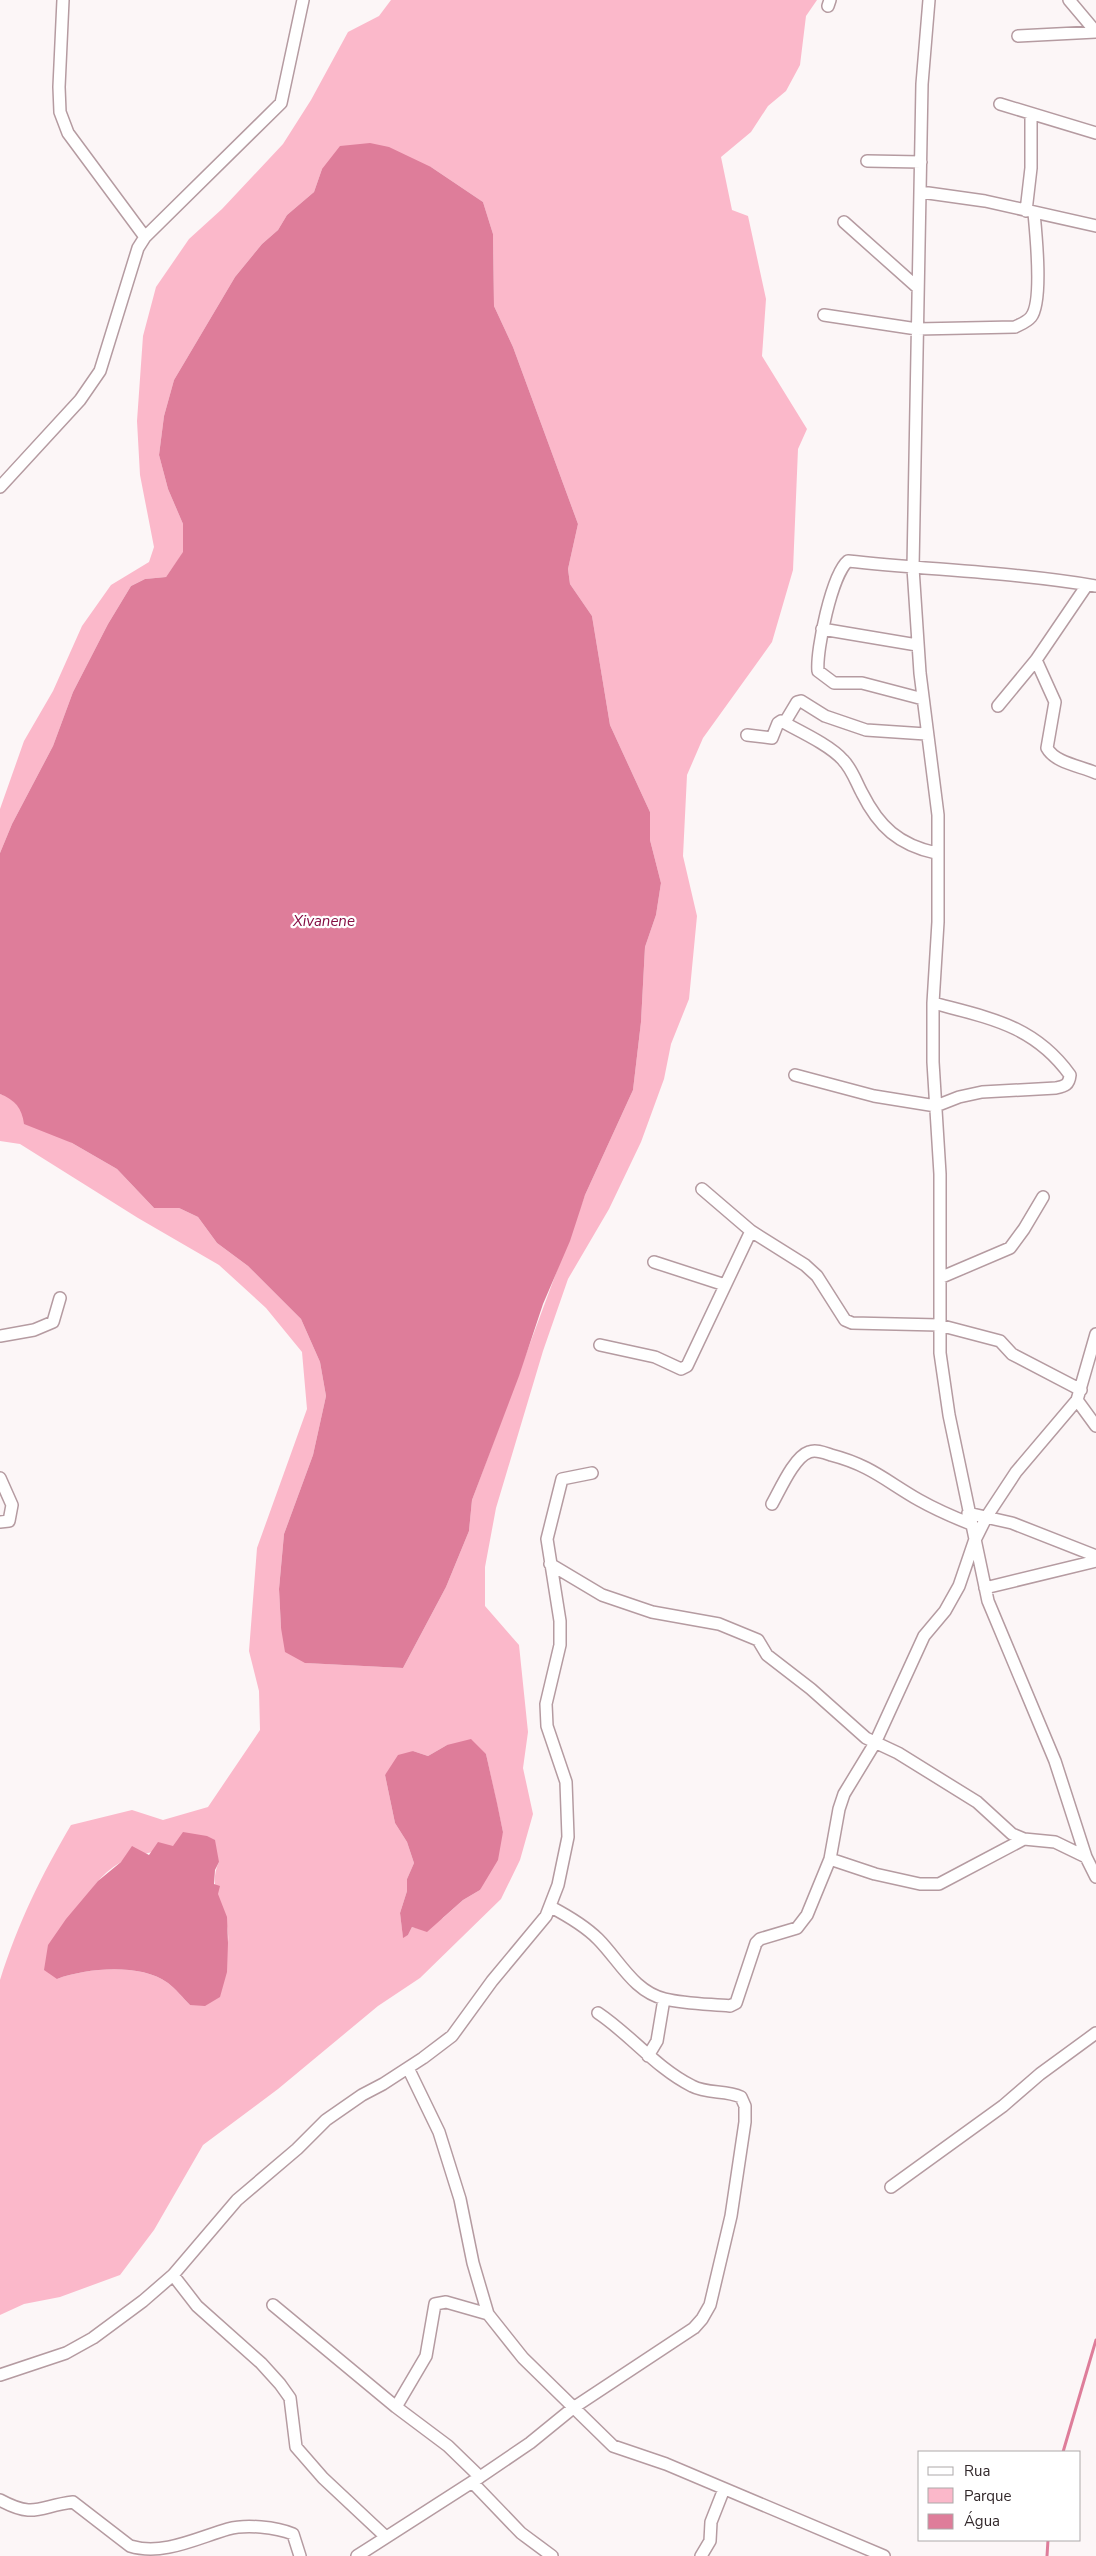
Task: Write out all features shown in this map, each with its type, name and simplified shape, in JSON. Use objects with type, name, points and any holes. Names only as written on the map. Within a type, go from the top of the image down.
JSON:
[{"type":"street","points":[[63,0],[59,87],[60,112],[68,133],[145,237]]},
{"type":"street","points":[[0,486],[80,400],[100,371],[138,248],[145,237],[281,103],[303,0]]},
{"type":"street","points":[[929,0],[922,84],[913,568],[917,645],[926,734],[938,815],[936,853],[938,922],[933,1003],[942,1277],[939,1325],[940,1352],[949,1415],[974,1542],[988,1601],[1055,1761],[1086,1856],[1096,1877]]},
{"type":"street","points":[[1068,0],[1096,32]]},
{"type":"street","points":[[1018,36],[1096,32]]},
{"type":"street","points":[[1000,104],[1096,132]]},
{"type":"street","points":[[824,315],[871,324],[917,329],[1015,327],[1024,323],[1032,316],[1036,307],[1038,281],[1030,212],[1031,114]]},
{"type":"street","points":[[867,161],[921,162]]},
{"type":"street","points":[[921,192],[985,201],[1096,226]]},
{"type":"street","points":[[844,222],[918,288]]},
{"type":"street","points":[[923,699],[862,683],[834,683],[818,671],[817,664],[822,629],[839,570],[848,561],[913,568],[977,571],[1092,586],[1036,660],[998,706]]},
{"type":"street","points":[[822,629],[917,645]]},
{"type":"street","points":[[1036,660],[1055,702],[1047,748],[1050,754],[1058,759],[1096,773]]},
{"type":"street","points":[[785,722],[797,702],[801,701],[825,716],[866,730],[926,734]]},
{"type":"street","points":[[747,735],[772,738],[778,723],[785,722],[843,759],[865,798],[891,834],[916,848],[936,853]]},
{"type":"street","points":[[795,1075],[874,1096],[936,1106],[959,1097],[982,1092],[1056,1088],[1067,1085],[1070,1075],[1063,1065],[1029,1034],[1005,1024],[933,1003]]},
{"type":"street","points":[[702,1189],[751,1231],[806,1265],[817,1276],[845,1320],[852,1323],[939,1325],[1000,1341],[1012,1354],[1079,1395],[1096,1426]]},
{"type":"street","points":[[942,1277],[1010,1248],[1024,1229],[1043,1196]]},
{"type":"street","points":[[600,1345],[647,1355],[681,1369],[686,1366],[751,1231]]},
{"type":"street","points":[[654,1262],[725,1285]]},
{"type":"street","points":[[0,1336],[46,1326],[53,1322],[60,1298]]},
{"type":"street","points":[[551,1907],[567,1915],[597,1938],[633,1981],[664,1999],[733,2006],[756,1943],[760,1939],[797,1928],[807,1915],[830,1859],[842,1801],[875,1743],[924,1636],[945,1611],[959,1586],[974,1542],[987,1516],[1022,1465],[1079,1395],[1096,1334]]},
{"type":"street","points":[[772,1504],[788,1474],[802,1456],[809,1452],[817,1451],[851,1460],[873,1470],[919,1500],[970,1518],[987,1516],[1021,1526],[1096,1556]]},
{"type":"street","points":[[0,2375],[66,2353],[86,2342],[143,2301],[173,2275],[237,2200],[297,2149],[326,2120],[362,2094],[408,2068],[452,2036],[492,1980],[546,1916],[551,1907],[564,1858],[568,1828],[566,1782],[547,1726],[546,1704],[560,1645],[560,1621],[547,1539],[563,1478],[592,1473]]},
{"type":"street","points":[[0,1478],[12,1505],[9,1521],[0,1522]]},
{"type":"street","points":[[985,1588],[1096,1561]]},
{"type":"street","points":[[550,1564],[602,1595],[652,1612],[719,1624],[758,1640],[767,1655],[811,1689],[866,1738],[898,1753],[977,1802],[1012,1834],[1024,1839],[1055,1842],[1086,1856]]},
{"type":"street","points":[[830,1859],[875,1874],[920,1884],[939,1884],[1024,1839]]},
{"type":"street","points":[[648,2056],[660,2032],[664,1999]]},
{"type":"street","points":[[362,2555],[386,2537],[476,2480],[530,2443],[573,2408],[694,2328],[702,2319],[710,2304],[731,2216],[745,2122],[745,2106],[741,2097],[734,2094],[693,2087],[648,2056],[612,2022],[598,2012]]},
{"type":"street","points":[[891,2187],[1003,2106],[1040,2074],[1096,2033]]},
{"type":"street","points":[[408,2068],[439,2132],[460,2199],[472,2263],[488,2314],[522,2358],[613,2446],[666,2464],[884,2556]]},
{"type":"street","points":[[173,2275],[196,2306],[261,2363],[280,2384],[290,2398],[296,2447],[323,2478],[386,2537]]},
{"type":"street","points":[[396,2407],[426,2356],[435,2304],[446,2302],[488,2314]]},
{"type":"street","points":[[273,2305],[396,2407],[448,2446],[521,2533],[552,2556]]},
{"type":"street","points":[[701,2556],[710,2541],[711,2522],[724,2489]]},
{"type":"street","points":[[0,2500],[16,2509],[32,2512],[73,2502],[130,2546],[139,2549],[188,2543],[227,2529],[244,2526],[293,2534],[300,2556]]},
{"type":"green space","points":[[391,0],[817,0],[806,16],[800,65],[786,91],[768,106],[751,132],[721,157],[732,210],[748,216],[766,299],[762,356],[807,429],[798,449],[793,570],[772,642],[703,738],[687,775],[683,856],[697,916],[689,999],[671,1044],[664,1079],[641,1142],[609,1209],[568,1279],[543,1351],[496,1508],[485,1567],[485,1606],[519,1645],[528,1732],[523,1768],[533,1814],[520,1860],[501,1899],[420,1978],[378,2006],[278,2089],[203,2145],[154,2230],[120,2275],[60,2297],[24,2304],[0,2315],[0,1980],[7,1959],[31,1900],[49,1863],[71,1825],[132,1810],[163,1820],[208,1807],[260,1730],[259,1691],[249,1651],[257,1548],[307,1409],[302,1352],[266,1308],[219,1265],[138,1218],[20,1144],[0,1141],[0,1094],[9,1097],[22,1110],[72,1143],[117,1169],[154,1208],[179,1208],[198,1217],[217,1243],[248,1266],[301,1319],[320,1362],[326,1396],[313,1455],[284,1534],[279,1589],[281,1628],[306,1663],[403,1668],[446,1587],[469,1531],[472,1500],[585,1195],[633,1090],[641,1022],[645,947],[656,915],[661,883],[650,840],[650,812],[610,725],[592,616],[570,584],[568,569],[578,524],[513,347],[494,306],[493,234],[483,202],[431,167],[322,169],[314,192],[287,215],[278,230],[262,244],[235,277],[174,380],[164,416],[159,455],[168,489],[183,524],[183,553],[166,577],[145,579],[131,586],[108,624],[73,692],[53,746],[12,824],[0,853],[0,809],[24,741],[53,691],[82,626],[111,585],[149,562],[154,547],[140,475],[137,421],[143,336],[156,287],[189,239],[222,209],[283,144],[311,100],[348,32],[379,16]],"holes":[[[447,1745],[486,1754],[503,1832],[480,1890],[463,1900],[443,1918],[420,1929],[412,1927],[408,1935],[403,1937],[400,1913],[407,1891],[407,1879],[414,1863],[407,1842],[395,1823],[385,1775],[413,1751],[428,1756]],[[173,1846],[219,1862],[215,1873],[216,1892],[228,1931],[226,1947],[190,2005],[168,1983],[143,1972],[113,1969],[98,1970],[57,1979],[79,1914],[86,1898],[96,1884],[107,1872],[121,1862]]]},
{"type":"water","name":"Xivanene","points":[[370,143],[389,147],[431,167],[483,202],[493,234],[494,306],[513,347],[578,524],[568,569],[570,584],[592,616],[610,725],[650,812],[650,840],[661,883],[656,915],[645,947],[641,1022],[633,1090],[585,1195],[570,1241],[543,1304],[519,1376],[472,1500],[469,1531],[446,1587],[403,1668],[305,1663],[285,1652],[281,1628],[279,1589],[284,1534],[313,1455],[326,1396],[320,1362],[301,1319],[248,1266],[217,1243],[198,1217],[179,1208],[154,1208],[117,1169],[72,1143],[24,1124],[22,1113],[17,1105],[0,1094],[0,853],[12,824],[53,746],[73,692],[108,624],[131,586],[145,579],[166,577],[183,552],[183,524],[168,489],[159,455],[164,416],[174,380],[235,277],[262,244],[278,230],[287,215],[314,192],[322,169],[340,146]]},
{"type":"water","points":[[471,1739],[486,1754],[497,1803],[503,1832],[498,1860],[480,1890],[463,1900],[427,1932],[412,1927],[408,1935],[403,1938],[400,1913],[407,1891],[407,1879],[414,1863],[407,1842],[395,1823],[385,1775],[398,1755],[413,1751],[428,1756],[447,1745]]},
{"type":"water","points":[[183,1832],[207,1836],[215,1840],[219,1862],[215,1870],[214,1884],[220,1886],[218,1894],[227,1917],[228,1943],[227,1972],[220,1997],[205,2006],[190,2005],[168,1983],[143,1972],[113,1969],[98,1970],[57,1979],[44,1970],[48,1945],[66,1919],[98,1881],[121,1862],[132,1846],[149,1855],[158,1842],[173,1846]]},
{"type":"waterway","points":[[1063,2451],[1096,2340]]},
{"type":"waterway","points":[[1047,2556],[1048,2541]]}]
